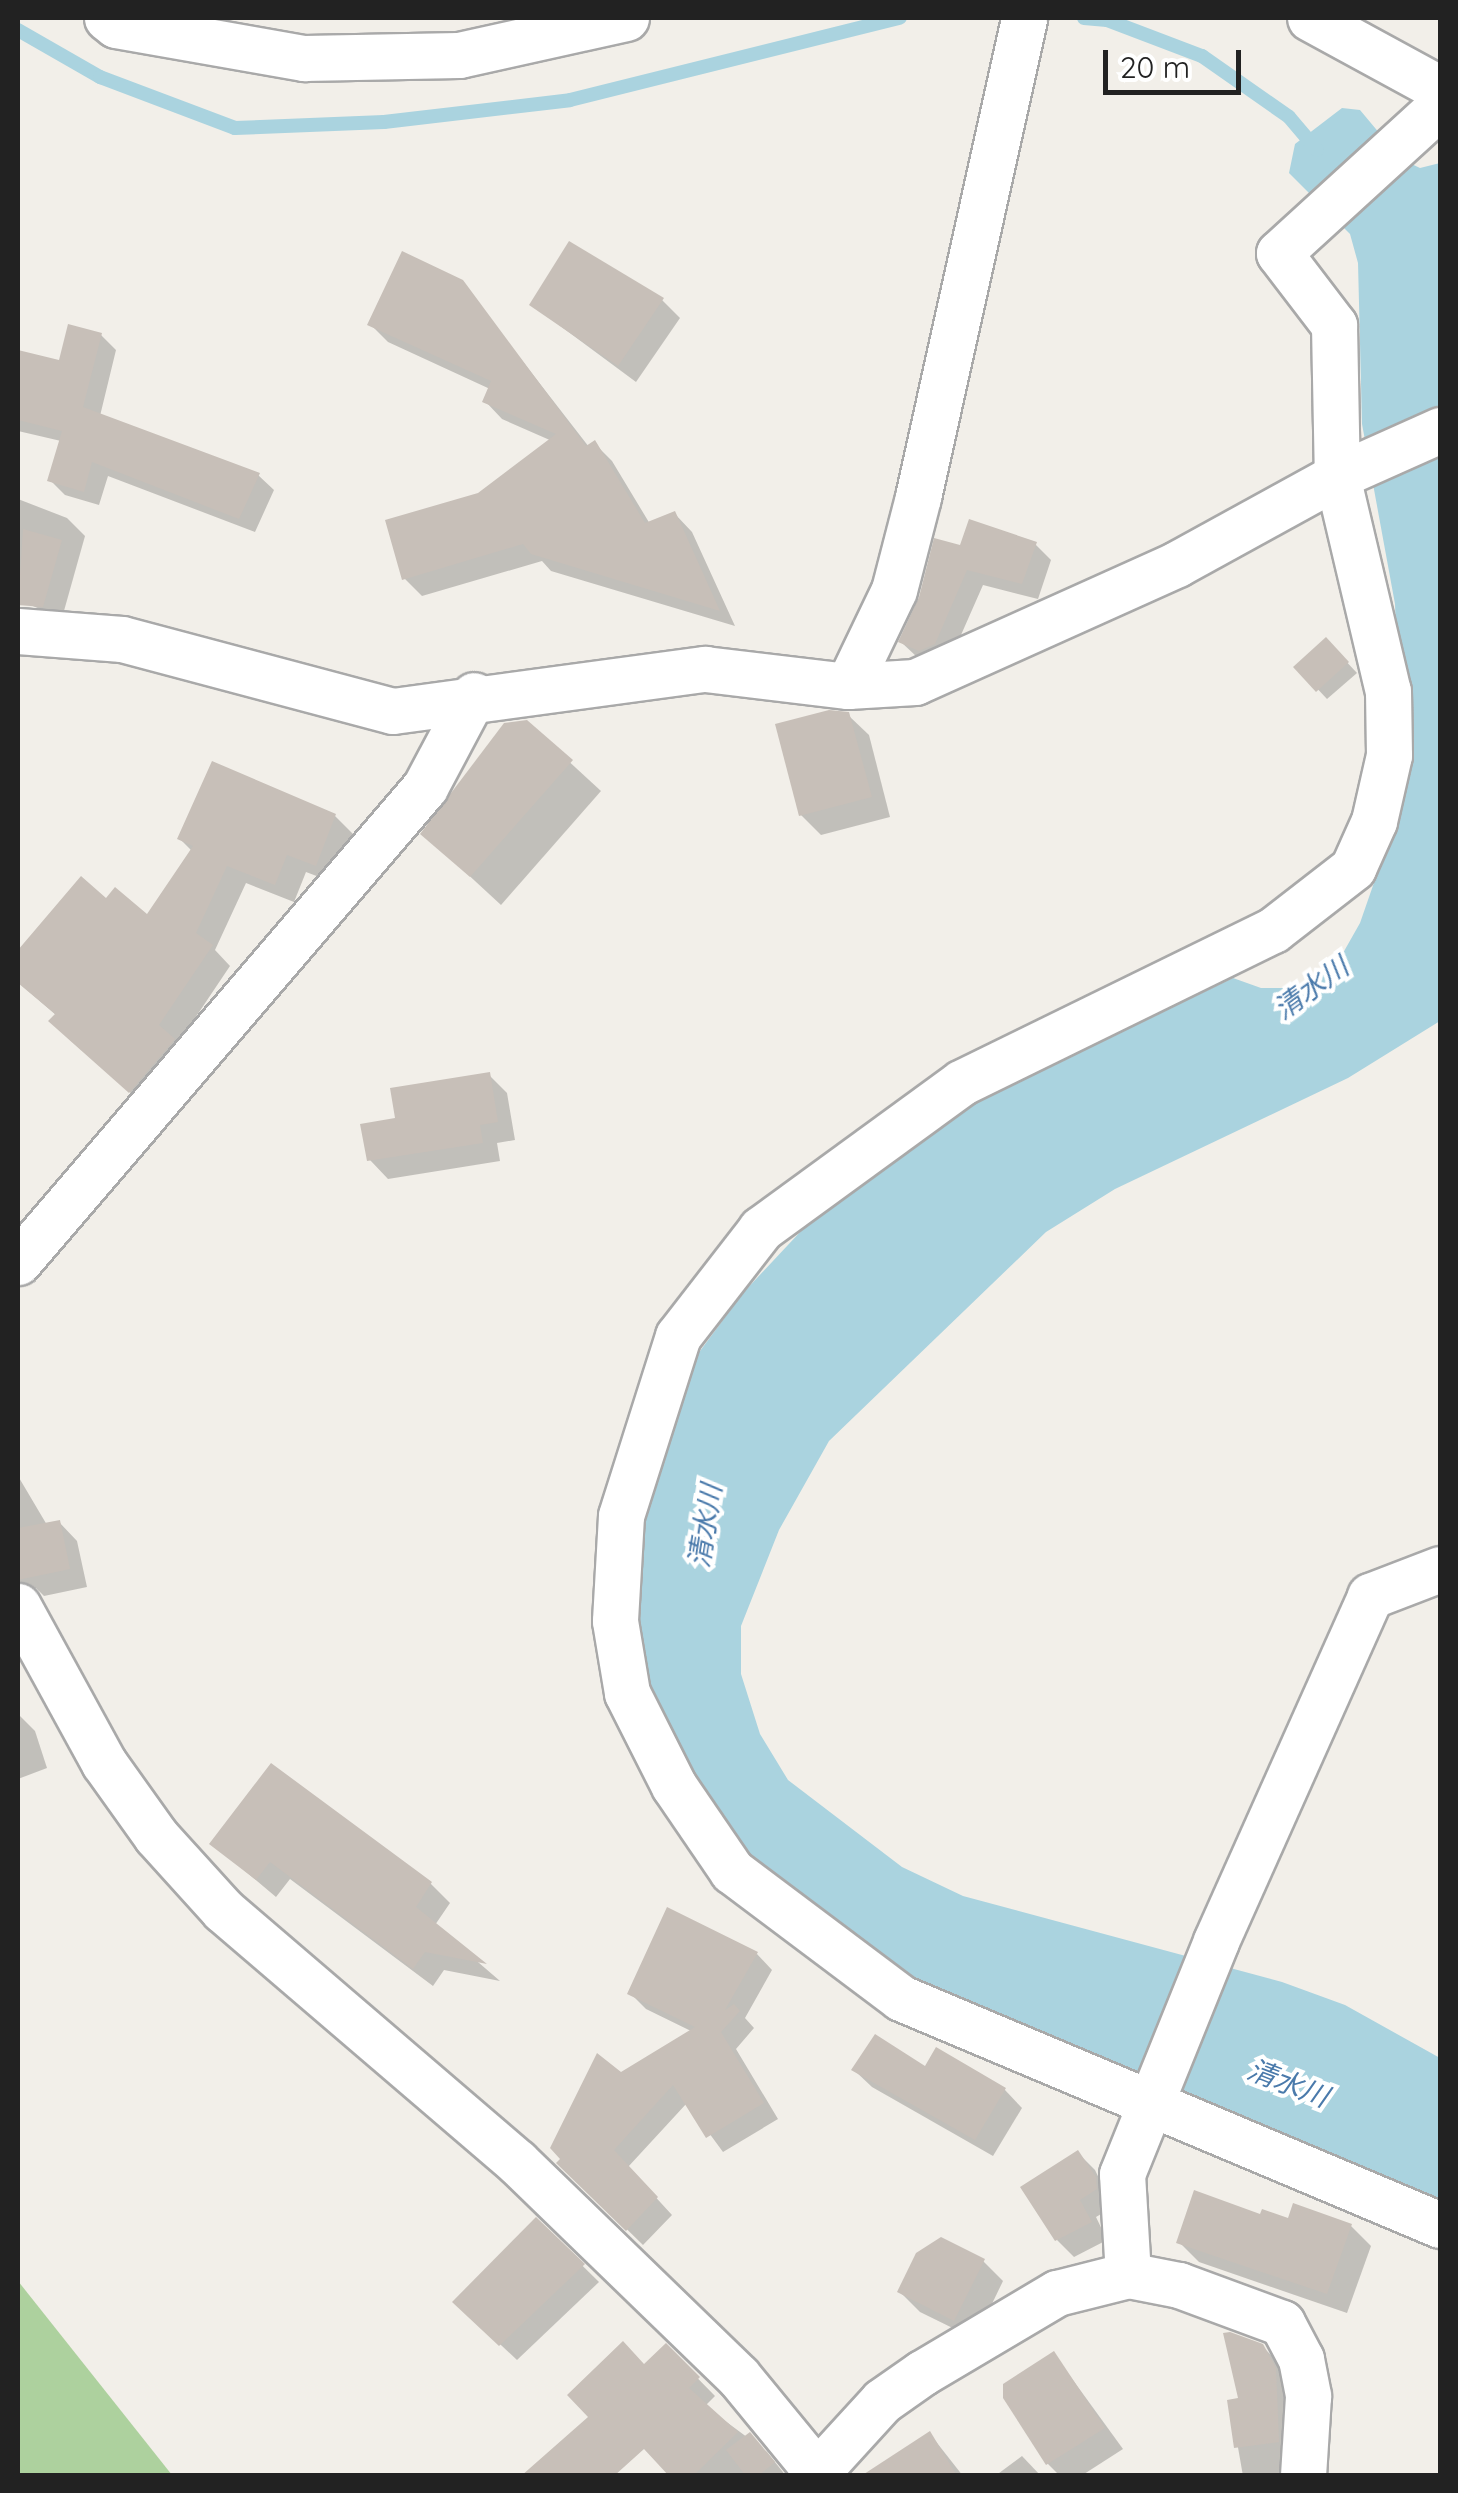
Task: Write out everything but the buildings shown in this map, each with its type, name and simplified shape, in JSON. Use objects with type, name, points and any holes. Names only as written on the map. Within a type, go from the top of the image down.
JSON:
[{"type":"street","points":[[108,18],[116,25],[304,58],[459,56],[626,18]]},
{"type":"street","points":[[848,686],[894,590],[1024,18]]},
{"type":"street","points":[[1310,18],[1440,89]]},
{"type":"street","points":[[1440,106],[1279,253],[1334,325],[1337,476],[1388,691],[1389,755],[1374,821],[1353,868],[1274,930],[961,1084],[761,1228],[678,1336],[621,1516],[614,1621],[627,1693],[674,1786],[732,1871],[901,1998],[1145,2104],[1440,2224]]},
{"type":"street","points":[[18,630],[122,639],[393,711],[474,696],[559,692],[705,668],[848,686],[915,682],[992,653],[1177,564],[1337,476],[1440,430]]},
{"type":"street","points":[[18,1262],[424,786],[474,696]]},
{"type":"street","points":[[1128,2275],[1122,2174],[1145,2104],[1216,1941],[1370,1596],[1440,1569]]},
{"type":"street","points":[[18,1606],[104,1763],[156,1836],[223,1910],[516,2162],[738,2376],[820,2473],[882,2401],[922,2374],[1057,2293],[1128,2275],[1178,2285],[1282,2322],[1301,2359],[1308,2396],[1302,2476]]},
{"type":"green space","points":[[18,2281],[172,2475],[18,2475]]},
{"type":"water","name":"清水川","points":[[1342,108],[1360,110],[1401,159],[1420,168],[1440,163],[1440,1021],[1348,1078],[1115,1189],[1046,1232],[829,1441],[779,1530],[741,1626],[741,1674],[760,1734],[788,1780],[902,1867],[963,1896],[1282,1982],[1345,2005],[1440,2058],[1440,2213],[863,1958],[788,1895],[710,1812],[662,1738],[638,1660],[631,1568],[680,1378],[743,1293],[802,1230],[980,1099],[1233,978],[1261,988],[1297,988],[1343,953],[1360,923],[1402,802],[1395,604],[1362,424],[1358,263],[1350,234],[1289,173],[1295,144]]},
{"type":"waterway","points":[[18,30],[100,77],[235,128],[384,122],[570,100],[900,18]]},
{"type":"waterway","points":[[1084,18],[1107,20],[1202,56],[1289,117],[1317,150]]}]
